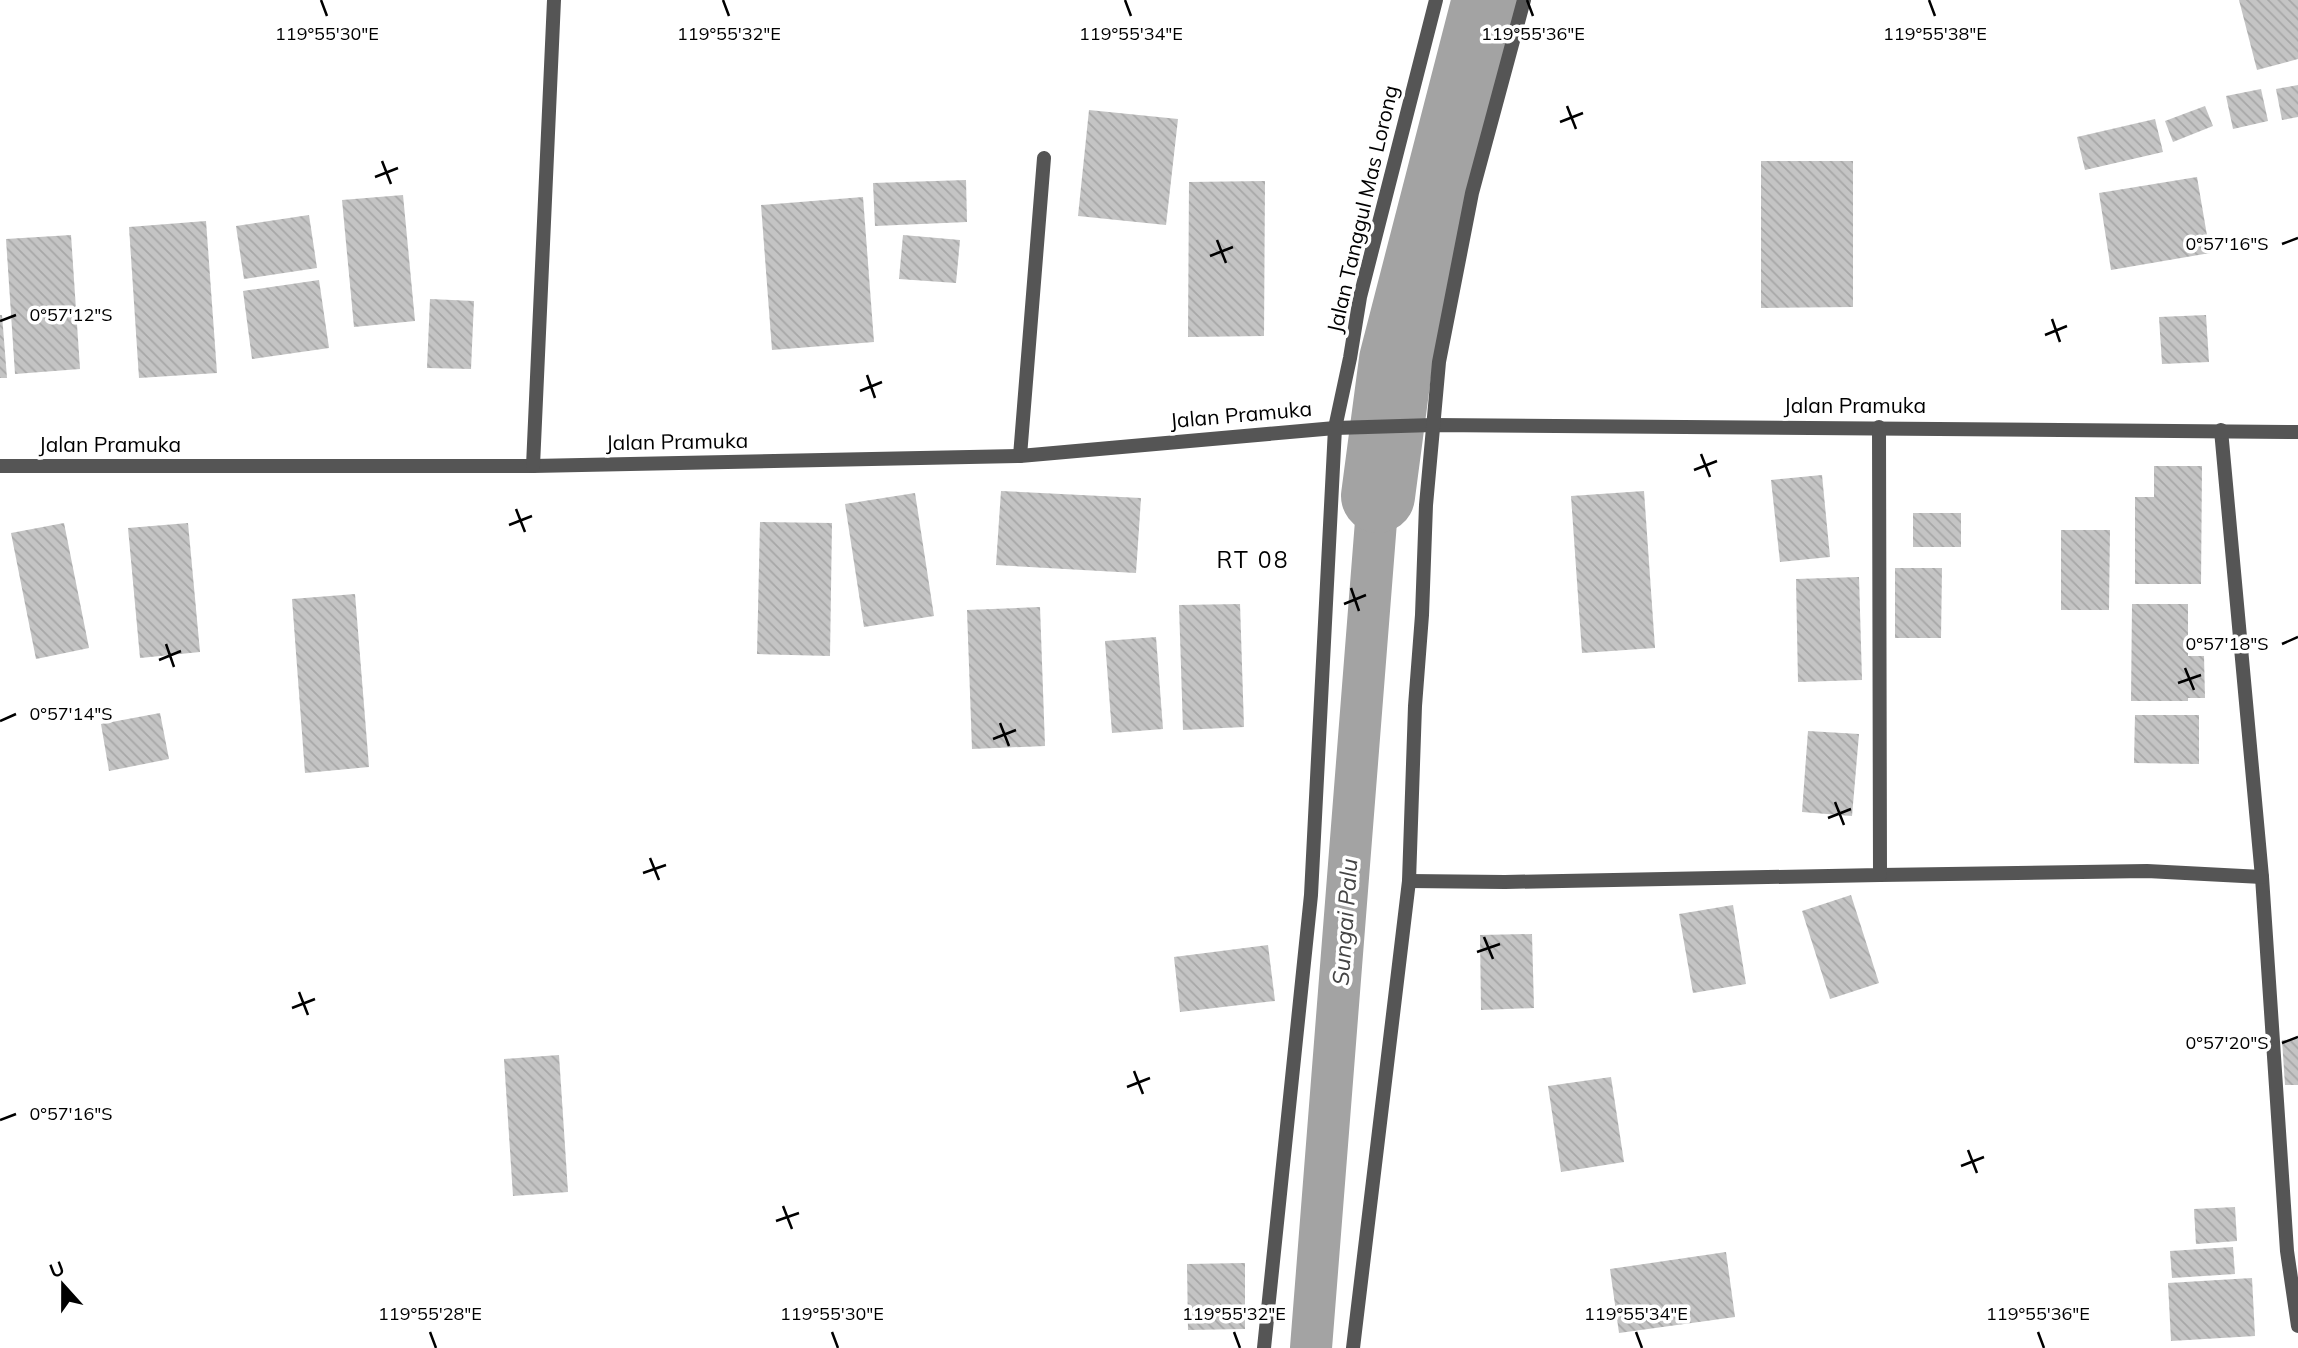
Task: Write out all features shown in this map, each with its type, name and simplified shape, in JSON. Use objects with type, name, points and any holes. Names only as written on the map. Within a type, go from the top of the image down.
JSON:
[{"type":"street","points":[[533,466],[554,0]]},
{"type":"street","name":"Jalan Tanggul Mas Lorong","points":[[1264,1348],[1311,895],[1335,428],[1360,297],[1436,0]]},
{"type":"street","points":[[1353,1348],[1409,881],[1415,706],[1439,362],[1472,193],[1524,0]]},
{"type":"street","points":[[1020,456],[1044,158]]},
{"type":"street","name":"Jalan Pramuka","points":[[0,466],[533,466],[1020,456],[1335,428],[1433,425],[2298,432]]},
{"type":"street","points":[[1879,427],[1880,875]]},
{"type":"street","points":[[2221,430],[2262,877],[2287,1251],[2298,1326]]},
{"type":"street","points":[[1409,881],[1518,882],[2147,871],[2262,877]]},
{"type":"building","points":[[2239,0],[2298,0],[2298,59],[2257,70]]},
{"type":"building","points":[[2298,85],[2298,117],[2282,120],[2276,89]]},
{"type":"building","points":[[2261,89],[2268,121],[2233,129],[2226,96]]},
{"type":"building","points":[[2205,106],[2213,126],[2173,142],[2165,121]]},
{"type":"building","points":[[1089,110],[1178,119],[1166,225],[1078,216]]},
{"type":"building","points":[[2155,119],[2163,152],[2085,170],[2077,137]]},
{"type":"building","points":[[1761,161],[1853,161],[1853,307],[1761,308]]},
{"type":"building","points":[[2197,177],[2210,253],[2111,270],[2099,193]]},
{"type":"building","points":[[966,180],[967,222],[875,226],[873,183]]},
{"type":"building","points":[[1265,181],[1264,336],[1188,337],[1189,182]]},
{"type":"building","points":[[403,195],[415,321],[354,327],[342,200]]},
{"type":"building","points":[[863,197],[874,342],[772,350],[761,205]]},
{"type":"building","points":[[309,215],[317,268],[244,279],[236,226]]},
{"type":"building","points":[[206,221],[217,373],[139,378],[129,227]]},
{"type":"building","points":[[71,235],[80,369],[15,374],[6,239]]},
{"type":"building","points":[[903,235],[960,240],[956,283],[899,279]]},
{"type":"building","points":[[319,280],[329,348],[252,359],[243,291]]},
{"type":"building","points":[[430,299],[474,301],[471,369],[427,368]]},
{"type":"building","points":[[2,315],[7,378],[0,378]]},
{"type":"building","points":[[2206,315],[2209,362],[2162,364],[2159,317]]},
{"type":"building","points":[[2154,466],[2202,466],[2201,584],[2135,584],[2135,497],[2154,497]]},
{"type":"building","points":[[1822,475],[1830,557],[1780,562],[1771,480]]},
{"type":"building","points":[[1001,491],[1141,498],[1136,573],[996,565]]},
{"type":"building","points":[[1644,491],[1655,648],[1582,653],[1571,496]]},
{"type":"building","points":[[915,493],[934,616],[864,627],[845,504]]},
{"type":"building","points":[[1913,513],[1961,513],[1961,547],[1913,547]]},
{"type":"building","points":[[760,522],[832,523],[830,656],[757,654]]},
{"type":"building","points":[[64,523],[89,648],[36,659],[11,533]]},
{"type":"building","points":[[188,523],[200,652],[140,658],[128,528]]},
{"type":"building","points":[[2061,530],[2110,530],[2109,610],[2061,610]]},
{"type":"building","points":[[1895,568],[1942,568],[1941,638],[1895,638]]},
{"type":"building","points":[[1859,577],[1862,680],[1798,682],[1796,579]]},
{"type":"building","points":[[355,594],[369,767],[305,773],[292,599]]},
{"type":"building","points":[[1240,604],[1244,727],[1183,730],[1179,605]]},
{"type":"building","points":[[2132,604],[2188,604],[2188,656],[2204,656],[2205,698],[2188,698],[2188,701],[2131,701]]},
{"type":"building","points":[[1040,607],[1045,746],[972,749],[967,610]]},
{"type":"building","points":[[1156,637],[1163,729],[1112,733],[1105,641]]},
{"type":"building","points":[[160,713],[169,759],[109,771],[101,724]]},
{"type":"building","points":[[2135,715],[2199,715],[2199,764],[2134,763]]},
{"type":"building","points":[[1808,731],[1859,734],[1852,816],[1802,812]]},
{"type":"building","points":[[1851,895],[1879,983],[1830,999],[1802,911]]},
{"type":"building","points":[[1733,905],[1746,984],[1693,993],[1679,914]]},
{"type":"building","points":[[1532,934],[1534,1008],[1481,1010],[1480,935]]},
{"type":"building","points":[[1268,945],[1275,1001],[1180,1012],[1174,957]]},
{"type":"building","points":[[2298,1039],[2298,1085],[2285,1085],[2282,1040]]},
{"type":"building","points":[[559,1055],[568,1192],[513,1196],[504,1059]]},
{"type":"building","points":[[1611,1077],[1624,1162],[1561,1172],[1548,1086]]},
{"type":"building","points":[[2235,1207],[2237,1241],[2196,1244],[2194,1209]]},
{"type":"building","points":[[2233,1247],[2235,1274],[2172,1278],[2170,1251]]},
{"type":"building","points":[[1726,1252],[1735,1317],[1619,1333],[1610,1269]]},
{"type":"building","points":[[1245,1263],[1245,1329],[1188,1330],[1187,1264]]},
{"type":"building","points":[[2252,1278],[2255,1336],[2171,1341],[2168,1283]]},
{"type":"waterway","points":[[1378,496],[1396,360],[1489,0]]},
{"type":"waterway","name":"Sungai Palu","points":[[1311,1348],[1378,496]]},
{"type":"district","name":"RT 08","points":[[1253,560]]}]
